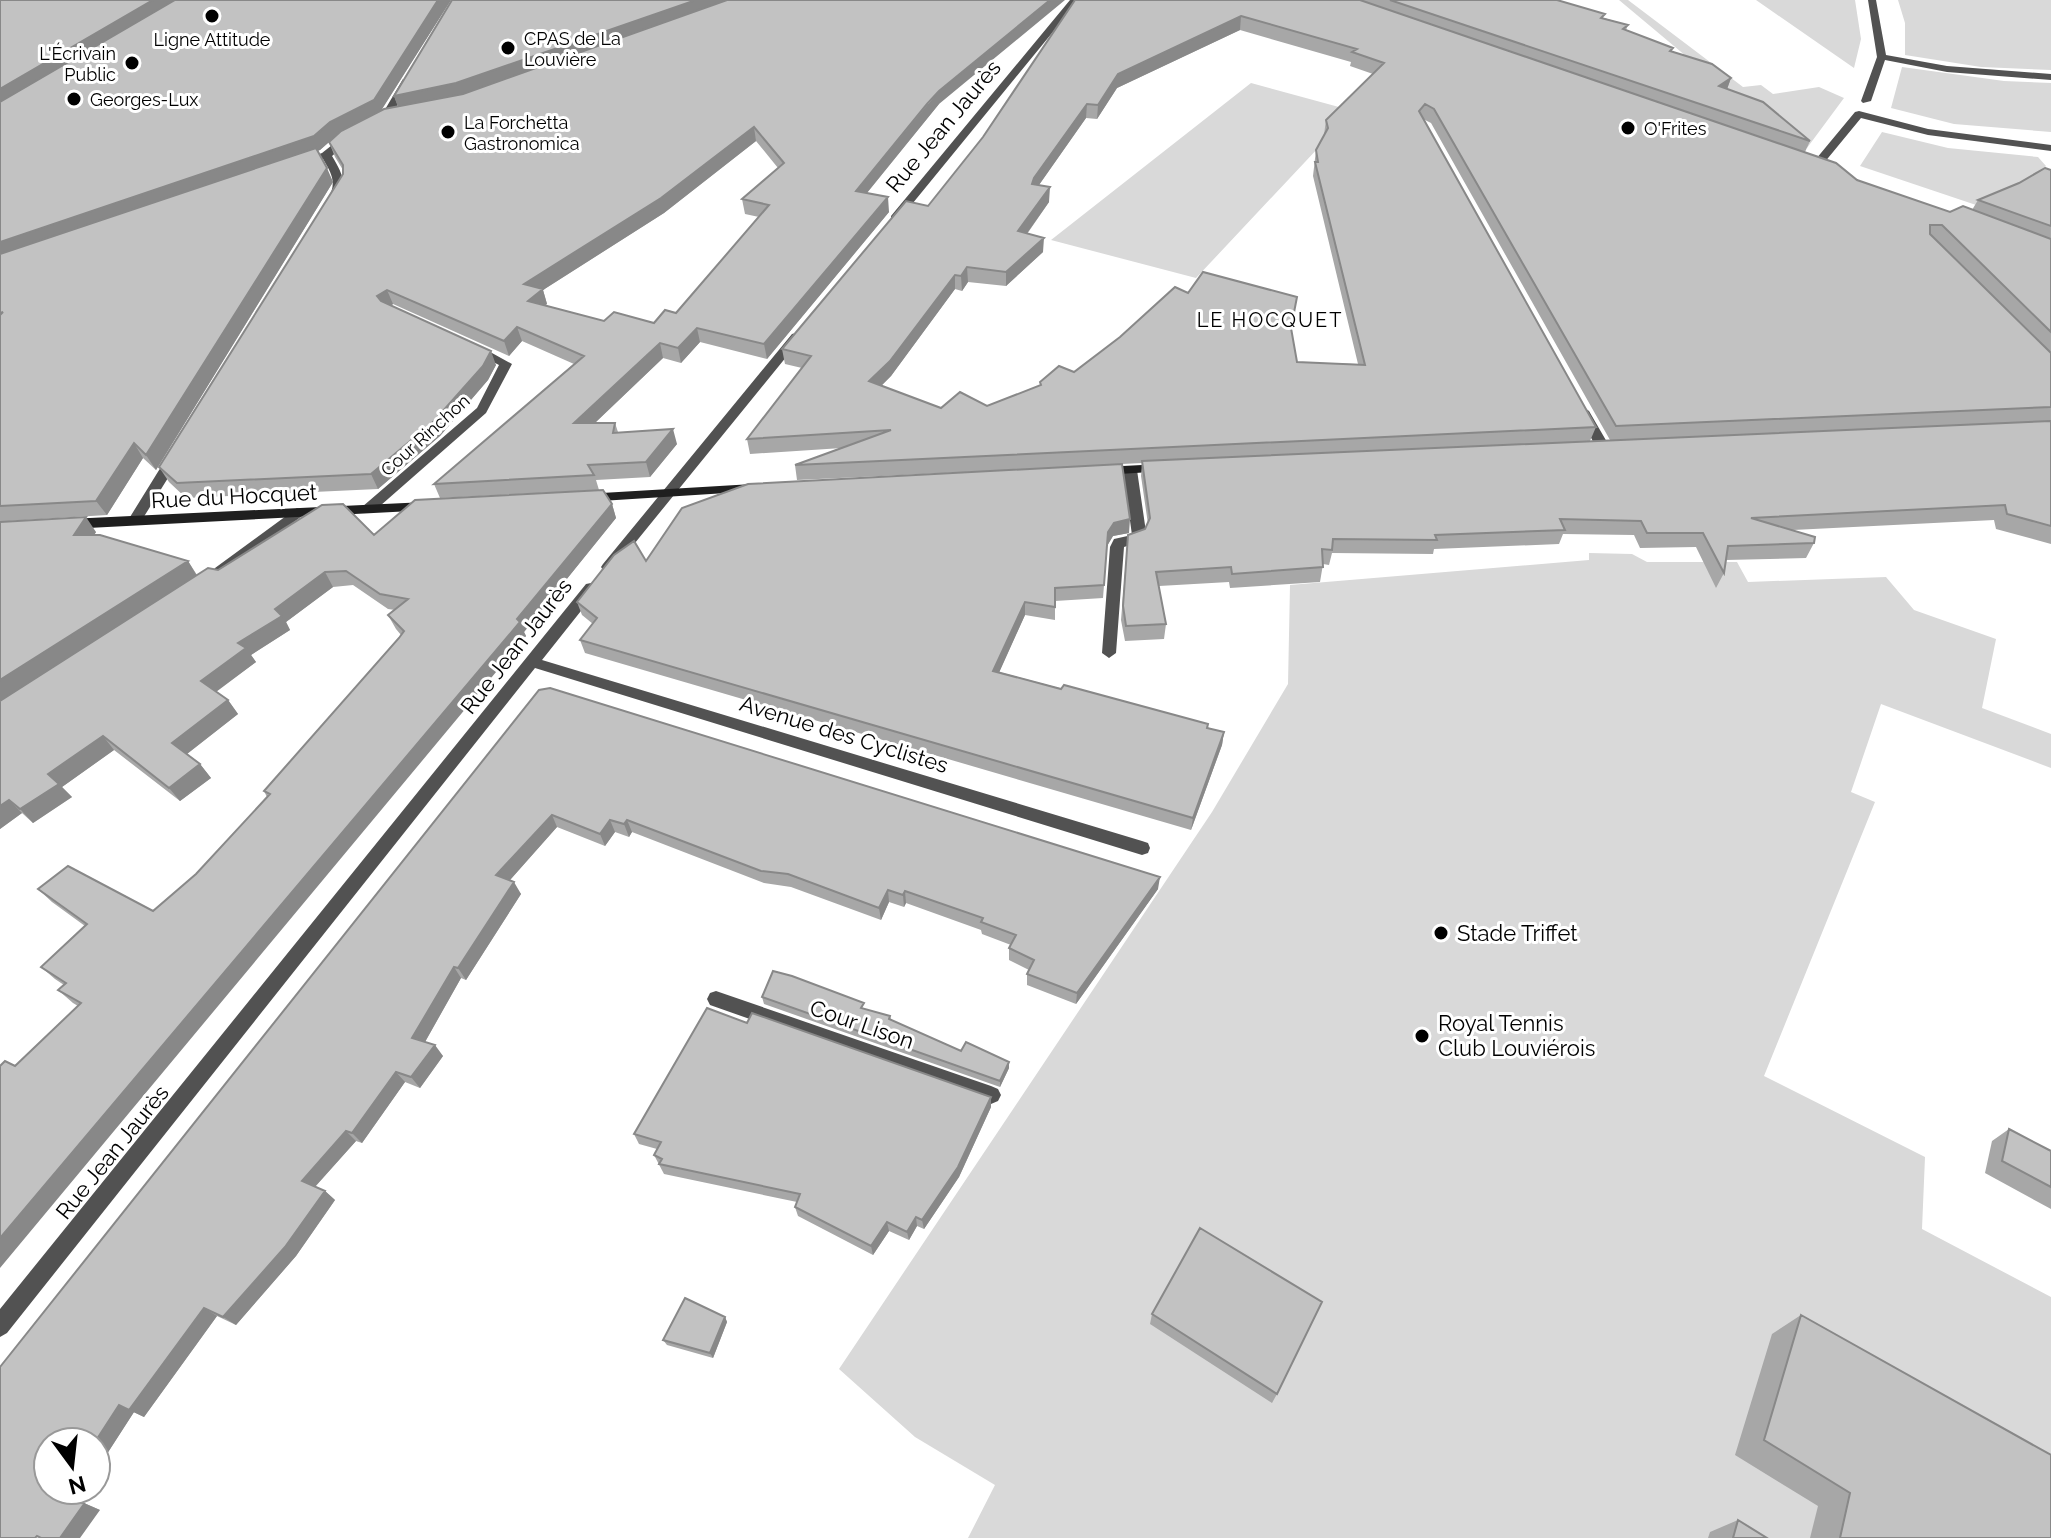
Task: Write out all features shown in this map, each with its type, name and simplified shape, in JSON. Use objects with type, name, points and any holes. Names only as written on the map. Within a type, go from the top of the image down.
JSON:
[{"type":"street","name":"Rue Jean Jaurès","points":[[882,233],[1075,0]]},
{"type":"street","points":[[1866,101],[1882,57],[1872,0]]},
{"type":"street","points":[[1882,57],[1947,69],[2051,77]]},
{"type":"street","points":[[376,122],[415,66]]},
{"type":"street","points":[[289,167],[326,155],[341,141],[376,122],[399,114]]},
{"type":"street","points":[[1815,167],[1859,114],[1928,132],[2051,148]]},
{"type":"street","points":[[324,214],[341,187],[341,181],[326,155]]},
{"type":"street","points":[[1801,162],[1829,171]]},
{"type":"street","name":"Rue Jean Jaurès","points":[[0,1326],[666,493],[800,332]]},
{"type":"street","name":"Cour Rinchon","points":[[367,510],[482,410],[505,371],[506,364],[502,359],[458,340]]},
{"type":"street","points":[[1574,394],[1610,448],[1589,449]]},
{"type":"street","points":[[135,520],[184,440]]},
{"type":"street","points":[[1083,472],[1179,467]]},
{"type":"street","points":[[1109,653],[1117,547],[1119,542],[1138,538],[1139,532],[1130,470]]},
{"type":"street","points":[[572,498],[770,488]]},
{"type":"street","name":"Rue du Hocquet","points":[[60,525],[446,505]]},
{"type":"street","points":[[210,578],[297,513]]},
{"type":"street","name":"Avenue des Cyclistes","points":[[532,662],[1142,848]]},
{"type":"street","name":"Cour Lison","points":[[716,999],[991,1095]]},
{"type":"shaded area","points":[[1619,0],[1628,0],[1743,87],[1761,85],[1773,94],[1819,87],[1844,98],[1807,148],[1791,144]]},
{"type":"shaded area","points":[[1756,0],[1855,0],[1861,39],[1854,68]]},
{"type":"shaded area","points":[[1898,0],[2051,0],[2051,70],[1981,67],[1905,55],[1905,23]]},
{"type":"shaded area","points":[[1902,67],[2004,81],[2051,83],[2051,132],[1954,124],[1891,108]]},
{"type":"shaded area","points":[[1251,83],[1394,122],[1320,146],[1196,278],[1051,240]]},
{"type":"shaded area","points":[[1882,132],[1948,148],[2038,157],[2046,166],[2031,182],[1982,207],[1860,166]]},
{"type":"shaded area","name":"Royal Tennis Club Louviérois","points":[[1589,553],[1632,554],[1647,562],[1737,562],[1748,582],[1886,577],[1914,610],[1996,639],[1982,708],[2051,734],[2051,768],[1881,704],[1851,792],[1875,802],[1764,1076],[1925,1157],[1922,1229],[2051,1297],[2051,1538],[968,1538],[995,1485],[915,1437],[839,1369],[1212,812],[1288,684],[1290,585],[1589,560]]},
{"type":"building","points":[[0,0],[153,0],[0,89]]},
{"type":"building","points":[[175,0],[438,0],[374,100],[330,122],[314,136],[0,242],[0,102]]},
{"type":"building","points":[[452,0],[696,0],[456,83],[394,96]]},
{"type":"building","points":[[727,0],[1050,0],[927,104],[856,191],[888,197],[764,344],[697,328],[678,348],[660,343],[574,423],[615,423],[613,433],[673,429],[646,462],[588,465],[594,475],[434,484],[584,356],[517,327],[504,341],[387,290],[377,296],[381,301],[491,351],[483,366],[434,421],[371,474],[177,483],[159,467],[343,174],[343,165],[329,142],[341,131],[384,109],[463,94]],"holes":[[[754,127],[784,163],[742,199],[769,205],[676,313],[665,310],[654,323],[614,312],[604,321],[528,301],[543,289],[524,284],[661,198]]]},
{"type":"building","points":[[1075,0],[1360,0],[1836,163],[1857,180],[1950,212],[1963,206],[2051,239],[2051,332],[1942,225],[1930,225],[1930,234],[2051,353],[2051,407],[1616,426],[1434,109],[1425,104],[1419,111],[1596,427],[795,465],[891,430],[747,439],[811,356],[782,349],[906,201],[928,206],[983,137]],"holes":[[[1241,16],[1357,49],[1352,52],[1384,63],[1326,120],[1328,128],[1316,150],[1318,162],[1315,162],[1365,365],[1297,362],[1291,328],[1297,297],[1203,272],[1188,293],[1175,287],[1120,337],[1074,372],[1059,366],[1040,382],[1041,385],[987,406],[960,392],[941,408],[869,381],[890,361],[955,275],[961,276],[967,267],[1006,272],[1044,238],[1018,231],[1050,187],[1032,184],[1034,178],[1087,104],[1098,105],[1118,74]]]},
{"type":"building","points":[[1390,0],[1557,0],[1605,14],[1601,18],[1628,25],[1623,29],[1673,48],[1670,51],[1712,64],[1731,78],[1719,86],[1763,102],[1810,141]]},
{"type":"building","points":[[316,148],[327,168],[146,455],[134,443],[96,501],[0,506],[0,315],[3,312],[0,313],[0,254]]},
{"type":"building","points":[[2045,168],[2051,170],[2051,226],[1978,200],[2019,183]]},
{"type":"building","points":[[2051,421],[2051,526],[2007,514],[2005,505],[1751,518],[1815,537],[1814,543],[1728,546],[1724,573],[1703,533],[1647,533],[1641,521],[1560,519],[1565,530],[1435,535],[1437,540],[1333,539],[1332,550],[1322,549],[1323,567],[1232,574],[1231,567],[1156,572],[1166,624],[1126,626],[1123,606],[1128,535],[1145,529],[1150,518],[1142,461]]},
{"type":"building","points":[[1122,464],[1130,519],[1114,523],[1108,532],[1104,585],[1055,588],[1055,607],[1025,602],[993,671],[1061,689],[1064,685],[1208,724],[1207,728],[1224,732],[1193,818],[580,640],[597,618],[577,602],[614,555],[634,541],[646,561],[682,508],[748,484]]},
{"type":"building","points":[[603,490],[612,504],[517,619],[520,622],[0,1238],[0,1066],[5,1061],[15,1066],[81,1003],[58,990],[66,983],[41,967],[87,924],[38,889],[68,866],[153,911],[196,874],[270,794],[264,791],[399,638],[404,631],[388,615],[408,599],[380,594],[346,571],[325,572],[275,609],[282,616],[238,643],[246,648],[201,681],[228,700],[172,743],[200,764],[169,788],[103,736],[48,774],[59,784],[20,809],[9,800],[0,806],[0,701],[208,568],[218,570],[322,505],[343,504],[374,535],[415,500]]},
{"type":"building","points":[[86,517],[74,535],[100,535],[188,561],[0,680],[0,522]]},
{"type":"building","points":[[550,688],[1160,877],[1077,993],[1027,974],[1034,960],[1009,948],[1016,935],[981,922],[983,918],[905,891],[903,895],[888,890],[879,908],[788,874],[761,871],[627,820],[624,824],[610,820],[600,834],[552,815],[496,875],[514,882],[458,968],[454,967],[412,1038],[435,1045],[411,1077],[396,1072],[352,1133],[346,1131],[302,1181],[325,1191],[285,1247],[223,1317],[204,1308],[129,1410],[119,1405],[105,1426],[32,1426],[32,1506],[83,1506],[60,1538],[0,1538],[0,1367],[539,690]]},
{"type":"building","points":[[773,971],[864,1003],[861,1008],[890,1016],[889,1019],[961,1051],[966,1042],[1009,1062],[1000,1081],[762,997]]},
{"type":"building","points":[[707,1008],[747,1023],[752,1013],[991,1097],[958,1167],[922,1220],[916,1217],[907,1232],[887,1222],[871,1246],[795,1207],[800,1194],[659,1164],[662,1159],[654,1155],[661,1142],[634,1134]]},
{"type":"building","points":[[2009,1129],[2051,1151],[2051,1187],[2002,1161]]},
{"type":"building","points":[[1200,1228],[1322,1302],[1277,1394],[1152,1314]]},
{"type":"building","points":[[685,1298],[725,1317],[710,1353],[663,1340]]},
{"type":"building","points":[[1801,1315],[2051,1455],[2051,1538],[1840,1538],[1850,1493],[1764,1440]]},
{"type":"building","points":[[1738,1520],[1767,1538],[1733,1538]]},
{"type":"place","name":"Ligne Attitude","points":[[212,16]]},
{"type":"place","name":"CPAS de La Louvière","points":[[508,48]]},
{"type":"place","name":"L'Écrivain Public","points":[[132,63]]},
{"type":"place","name":"Georges-Lux","points":[[74,99]]},
{"type":"place","name":"O'Frites","points":[[1628,128]]},
{"type":"place","name":"La Forchetta Gastronomica","points":[[448,132]]},
{"type":"place","name":"Stade Triffet","points":[[1441,933]]},
{"type":"place","name":"Royal Tennis Club Louviérois","points":[[1422,1036]]},
{"type":"district","name":"LE HOCQUET","points":[[1270,320]]}]
